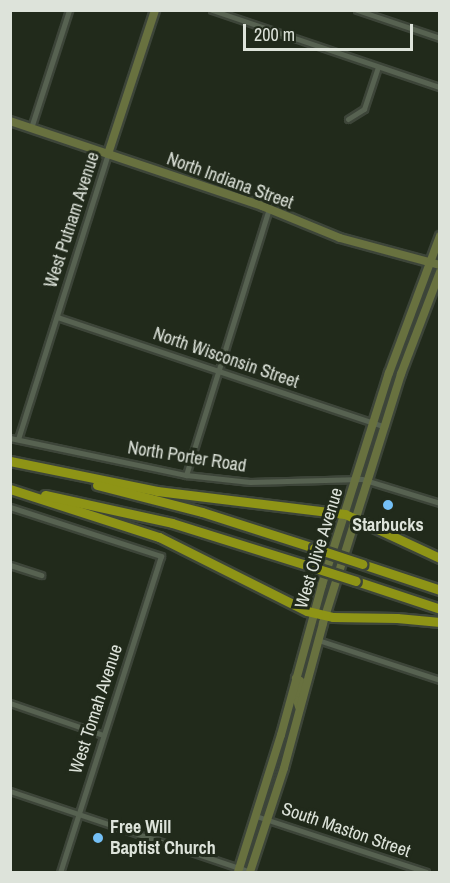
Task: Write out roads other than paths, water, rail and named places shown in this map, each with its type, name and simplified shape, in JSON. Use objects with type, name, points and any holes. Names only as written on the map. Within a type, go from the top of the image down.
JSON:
[{"type":"highway","points":[[10,462],[156,491],[345,514],[440,558]]},
{"type":"highway","points":[[10,462],[175,505],[440,590]]},
{"type":"highway","points":[[10,488],[172,524],[440,609]]},
{"type":"highway","points":[[10,488],[159,537],[314,614],[409,618],[440,622]]},
{"type":"main road","name":"West Putnam Avenue","points":[[108,154],[155,10]]},
{"type":"main road","name":"North Indiana Street","points":[[10,121],[269,208],[340,238],[440,266]]},
{"type":"main road","name":"West Olive Avenue","points":[[250,872],[356,518],[374,423],[403,330],[440,236]]},
{"type":"main road","name":"West Olive Avenue","points":[[239,871],[345,514],[385,427],[414,334],[440,272]]},
{"type":"main road","points":[[296,678],[300,681],[297,700],[300,708]]},
{"type":"street","points":[[31,128],[69,10]]},
{"type":"street","points":[[212,10],[440,87]]},
{"type":"street","points":[[357,10],[440,38]]},
{"type":"street","points":[[348,119],[364,109],[378,67]]},
{"type":"street","name":"West Putnam Avenue","points":[[18,439],[108,154]]},
{"type":"street","points":[[186,476],[269,208]]},
{"type":"street","name":"North Wisconsin Street","points":[[57,317],[385,427]]},
{"type":"street","name":"North Porter Road","points":[[10,438],[186,476],[250,482],[362,479],[440,503]]},
{"type":"street","name":"West Tomah Avenue","points":[[10,507],[161,556],[60,873]]},
{"type":"street","points":[[10,565],[40,575]]},
{"type":"street","points":[[318,640],[440,680]]},
{"type":"street","points":[[10,703],[103,735]]},
{"type":"street","points":[[10,791],[239,871],[250,872]]},
{"type":"street","name":"South Maston Street","points":[[256,816],[426,873]]},
{"type":"place","name":"Starbucks","points":[[388,505]]},
{"type":"place","name":"Free Will Baptist Church","points":[[98,838]]}]
